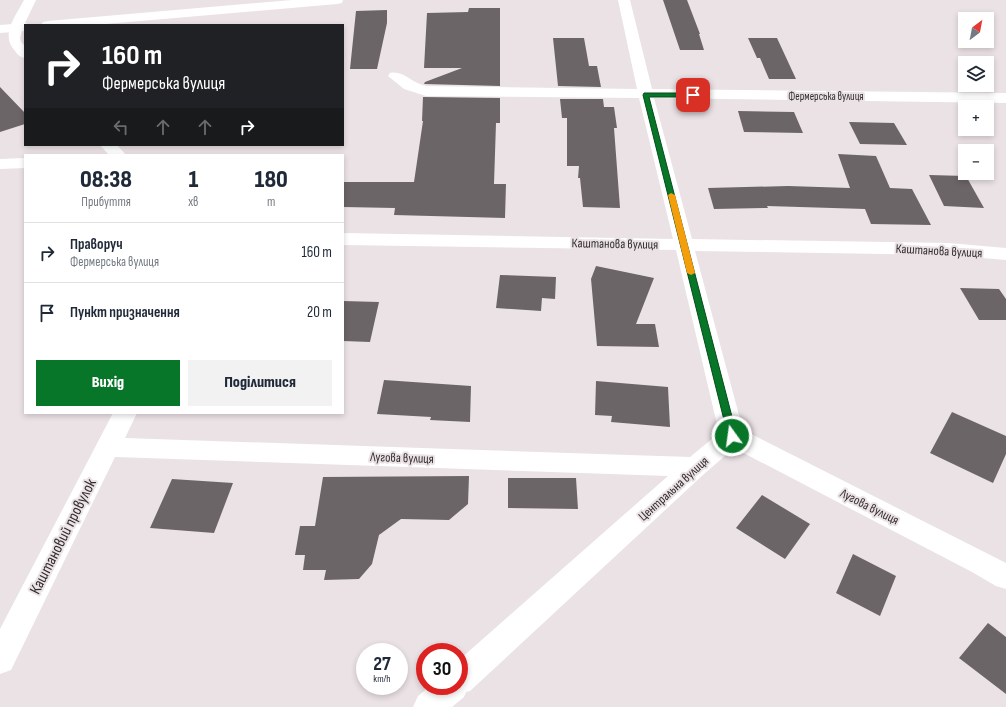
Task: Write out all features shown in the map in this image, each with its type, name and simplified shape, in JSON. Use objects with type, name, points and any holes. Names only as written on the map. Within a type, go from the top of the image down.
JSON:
[{"type":"street","points":[[24,53],[14,42],[30,0]]},
{"type":"street","points":[[58,24],[258,3],[337,0]]},
{"type":"street","points":[[624,0],[646,95],[732,436]]},
{"type":"street","points":[[0,29],[20,27]]},
{"type":"street","name":"Фермерська вулиця","points":[[395,76],[416,90],[426,91],[646,95],[1006,98]]},
{"type":"street","points":[[2,167],[24,164]]},
{"type":"street","name":"Каштанова вулиця","points":[[344,239],[948,249],[1006,254]]},
{"type":"street","name":"Каштановий провулок","points":[[0,660],[124,414]]},
{"type":"street","name":"Центральна вулиця","points":[[468,672],[695,467],[732,436]]},
{"type":"street","name":"Лугова вулиця","points":[[732,436],[982,563],[1006,577]]},
{"type":"street","name":"Лугова вулиця","points":[[108,447],[695,467]]},
{"type":"street","points":[[429,707],[443,695]]},
{"type":"building","points":[[663,0],[687,0],[700,34],[704,50],[680,50]]},
{"type":"building","points":[[469,8],[500,8],[500,86],[424,84],[425,82],[462,68],[424,68],[427,13],[468,12]]},
{"type":"building","points":[[387,10],[387,23],[377,69],[350,69],[356,11]]},
{"type":"building","points":[[553,38],[584,38],[589,66],[597,66],[601,87],[558,86]]},
{"type":"building","points":[[748,38],[777,38],[796,79],[769,79],[760,58],[757,58]]},
{"type":"building","points":[[0,87],[24,112],[24,124],[0,132]]},
{"type":"building","points":[[423,97],[500,98],[500,123],[496,123],[494,184],[506,184],[505,218],[394,215],[395,208],[344,207],[344,182],[414,182],[422,121]]},
{"type":"building","points":[[560,99],[603,99],[604,107],[614,107],[617,128],[614,128],[620,208],[583,207],[580,178],[578,178],[579,166],[567,166],[567,118],[562,118]]},
{"type":"building","points":[[738,111],[794,112],[803,133],[744,132]]},
{"type":"building","points":[[849,122],[894,123],[907,145],[860,144]]},
{"type":"building","points":[[838,154],[876,156],[890,188],[912,189],[931,225],[871,224],[865,209],[767,206],[768,208],[714,209],[708,188],[788,186],[850,188]]},
{"type":"building","points":[[929,175],[958,176],[958,180],[968,180],[984,208],[944,206]]},
{"type":"building","points":[[596,266],[654,278],[636,324],[655,324],[659,347],[597,346],[591,279]]},
{"type":"building","points":[[500,275],[556,277],[555,299],[542,298],[541,311],[496,308]]},
{"type":"building","points":[[960,288],[999,289],[1006,299],[1006,320],[979,320]]},
{"type":"building","points":[[344,301],[379,302],[370,342],[344,341]]},
{"type":"building","points":[[384,380],[471,386],[470,422],[430,420],[431,417],[377,414]]},
{"type":"building","points":[[596,381],[668,387],[670,427],[611,422],[612,416],[595,415]]},
{"type":"building","points":[[952,412],[1006,436],[1006,454],[993,483],[930,453]]},
{"type":"building","points":[[469,476],[468,504],[449,520],[401,519],[379,535],[372,564],[359,579],[324,580],[326,570],[303,570],[305,555],[295,555],[300,526],[315,526],[323,477]]},
{"type":"building","points":[[508,478],[576,478],[578,509],[508,508]]},
{"type":"building","points":[[172,479],[233,483],[214,533],[150,528]]},
{"type":"building","points":[[762,495],[810,524],[785,559],[736,528]]},
{"type":"building","points":[[853,554],[896,576],[880,616],[836,593]]},
{"type":"building","points":[[988,623],[1006,637],[1006,694],[959,658]]},
{"type":"slow traffic","points":[[671,195],[691,273]]},
{"type":"route","points":[[693,95],[646,95],[732,436]]}]
